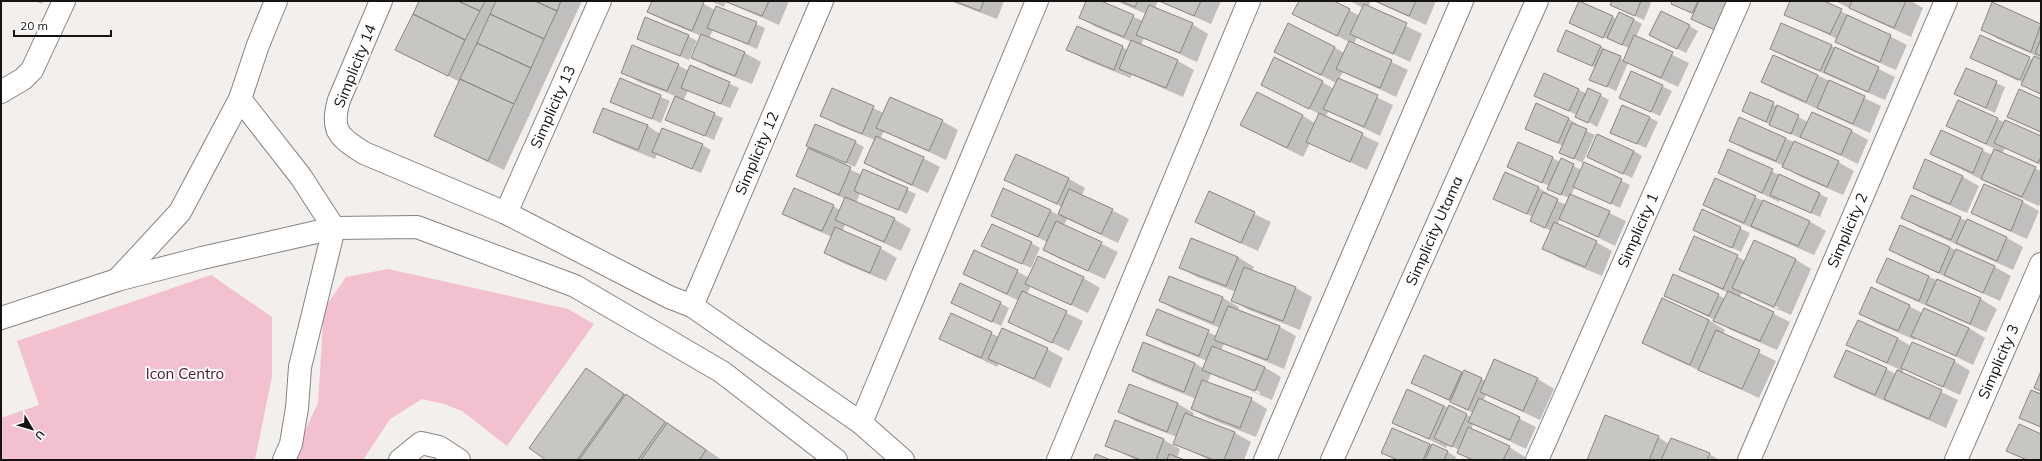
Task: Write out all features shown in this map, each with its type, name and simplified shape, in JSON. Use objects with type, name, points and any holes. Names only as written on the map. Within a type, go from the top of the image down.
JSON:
[{"type":"street","points":[[1,92],[24,79],[32,70],[64,1]]},
{"type":"street","points":[[117,280],[180,212],[240,99],[258,45],[276,1]]},
{"type":"street","name":"Simplicity 14","points":[[381,1],[339,100],[334,116],[338,132],[364,154],[506,213]]},
{"type":"street","name":"Simplicity 13","points":[[506,213],[600,1]]},
{"type":"street","name":"Simplicity 12","points":[[692,306],[822,1]]},
{"type":"street","points":[[861,423],[1038,1]]},
{"type":"street","points":[[1058,460],[1249,1]]},
{"type":"street","points":[[1264,460],[1462,1]]},
{"type":"street","name":"Simplicity Utama","points":[[1332,460],[1537,1]]},
{"type":"street","name":"Simplicity 1","points":[[1537,460],[1739,1]]},
{"type":"street","name":"Simplicity 2","points":[[1749,460],[1946,1]]},
{"type":"street","points":[[240,99],[301,177],[334,228],[300,367],[297,408],[291,444],[284,460]]},
{"type":"street","points":[[506,213],[669,297],[692,306],[861,423],[903,460]]},
{"type":"street","points":[[1,318],[117,280],[202,258],[334,228],[417,228],[575,286],[722,372],[836,460]]},
{"type":"street","name":"Simplicity 3","points":[[1956,460],[2041,264]]},
{"type":"street","points":[[400,460],[421,443],[439,447],[459,460]]},
{"type":"green space","points":[[388,269],[568,309],[594,324],[507,446],[462,411],[444,404],[422,399],[390,419],[363,460],[291,460],[318,403],[324,309],[346,277]]},
{"type":"green space","name":"Icon Centro","points":[[211,275],[272,317],[272,376],[255,460],[1,460],[1,418],[39,405],[17,341]]},
{"type":"building","points":[[419,1],[458,1],[480,11],[465,40],[413,14]]},
{"type":"building","points":[[458,1],[485,1],[480,11]]},
{"type":"building","points":[[496,1],[535,1],[557,11],[544,39],[490,14]]},
{"type":"building","points":[[535,1],[561,1],[557,11]]},
{"type":"building","points":[[652,1],[704,2],[692,31],[647,12]]},
{"type":"building","points":[[724,1],[769,1],[762,16]]},
{"type":"building","points":[[954,1],[984,1],[980,11]]},
{"type":"building","points":[[1086,1],[1101,1],[1134,15],[1124,37],[1079,18]]},
{"type":"building","points":[[1120,1],[1138,1],[1135,7]]},
{"type":"building","points":[[1159,1],[1201,1],[1194,16]]},
{"type":"building","points":[[1299,1],[1334,1],[1350,9],[1337,36],[1292,14]]},
{"type":"building","points":[[1375,1],[1416,1],[1409,16]]},
{"type":"building","points":[[1579,1],[1613,16],[1603,38],[1569,23]]},
{"type":"building","points":[[1612,1],[1641,1],[1635,16],[1610,5]]},
{"type":"building","points":[[1672,1],[1698,1],[1692,13],[1671,4]]},
{"type":"building","points":[[1699,1],[1724,1],[1729,3],[1717,31],[1691,19]]},
{"type":"building","points":[[1790,1],[1824,1],[1842,9],[1830,34],[1784,15]]},
{"type":"building","points":[[1852,1],[1906,1],[1894,28],[1849,8]]},
{"type":"building","points":[[1992,2],[2041,24],[2031,52],[1981,30]]},
{"type":"building","points":[[1364,4],[1407,23],[1393,54],[1350,34]]},
{"type":"building","points":[[1149,5],[1193,23],[1180,53],[1136,35]]},
{"type":"building","points":[[716,6],[757,22],[748,44],[707,28]]},
{"type":"building","points":[[1661,11],[1690,25],[1677,49],[1649,35]]},
{"type":"building","points":[[1619,12],[1634,19],[1622,45],[1607,38]]},
{"type":"building","points":[[413,14],[465,40],[448,76],[395,50]]},
{"type":"building","points":[[490,14],[544,39],[531,68],[477,43]]},
{"type":"building","points":[[1847,15],[1891,35],[1880,62],[1835,42]]},
{"type":"building","points":[[645,17],[689,35],[680,56],[637,39]]},
{"type":"building","points":[[1288,23],[1335,47],[1321,75],[1274,52]]},
{"type":"building","points":[[1781,23],[1832,45],[1820,71],[1770,49]]},
{"type":"building","points":[[1077,26],[1123,46],[1114,70],[1066,50]]},
{"type":"building","points":[[1566,30],[1601,46],[1592,66],[1557,51]]},
{"type":"building","points":[[701,34],[745,52],[735,76],[691,58]]},
{"type":"building","points":[[1634,35],[1673,52],[1661,78],[1623,61]]},
{"type":"building","points":[[1980,35],[2030,57],[2020,80],[1970,58]]},
{"type":"building","points":[[2041,39],[2041,56],[2035,53]]},
{"type":"building","points":[[1131,40],[1178,60],[1166,88],[1119,69]]},
{"type":"building","points":[[1349,41],[1392,60],[1380,88],[1336,69]]},
{"type":"building","points":[[477,43],[531,68],[514,104],[460,79]]},
{"type":"building","points":[[632,45],[679,64],[667,91],[621,73]]},
{"type":"building","points":[[1835,47],[1879,67],[1868,92],[1824,72]]},
{"type":"building","points":[[1603,49],[1621,56],[1607,87],[1589,80]]},
{"type":"building","points":[[1773,55],[1818,75],[1806,102],[1761,82]]},
{"type":"building","points":[[2034,56],[2041,59],[2041,94],[2021,85]]},
{"type":"building","points":[[1274,57],[1323,81],[1309,109],[1261,85]]},
{"type":"building","points":[[690,65],[730,82],[721,104],[681,88]]},
{"type":"building","points":[[1966,68],[1997,81],[1986,108],[1954,94]]},
{"type":"building","points":[[1631,71],[1663,85],[1651,112],[1619,98]]},
{"type":"building","points":[[1544,73],[1579,89],[1569,111],[1534,96]]},
{"type":"building","points":[[620,78],[661,95],[652,119],[610,102]]},
{"type":"building","points":[[1338,78],[1378,95],[1364,127],[1323,109]]},
{"type":"building","points":[[460,79],[514,104],[488,161],[434,136]]},
{"type":"building","points":[[1829,80],[1865,96],[1853,124],[1817,108]]},
{"type":"building","points":[[832,88],[874,106],[862,134],[820,116]]},
{"type":"building","points":[[1588,88],[1601,94],[1588,123],[1575,117]]},
{"type":"building","points":[[2019,89],[2041,99],[2041,132],[2007,117]]},
{"type":"building","points":[[1257,92],[1303,115],[1287,148],[1240,125]]},
{"type":"building","points":[[1750,92],[1774,102],[1766,122],[1742,111]]},
{"type":"building","points":[[675,96],[715,113],[705,136],[665,120]]},
{"type":"building","points":[[890,97],[943,120],[929,151],[876,128]]},
{"type":"building","points":[[1958,100],[1998,118],[1986,144],[1946,126]]},
{"type":"building","points":[[1536,103],[1569,118],[1558,143],[1525,129]]},
{"type":"building","points":[[1622,105],[1650,117],[1637,144],[1610,133]]},
{"type":"building","points":[[1777,105],[1799,115],[1791,134],[1769,125]]},
{"type":"building","points":[[603,108],[648,125],[638,150],[593,132]]},
{"type":"building","points":[[1812,112],[1852,130],[1841,155],[1800,137]]},
{"type":"building","points":[[1319,113],[1363,133],[1350,162],[1306,142]]},
{"type":"building","points":[[1739,117],[1786,138],[1776,161],[1729,141]]},
{"type":"building","points":[[2005,120],[2041,136],[2041,157],[2038,163],[1994,143]]},
{"type":"building","points":[[1572,123],[1587,129],[1574,159],[1559,153]]},
{"type":"building","points":[[815,124],[856,141],[846,163],[806,146]]},
{"type":"building","points":[[662,128],[703,144],[692,169],[652,152]]},
{"type":"building","points":[[1941,130],[1983,149],[1973,173],[1930,154]]},
{"type":"building","points":[[1597,134],[1634,151],[1623,174],[1587,157]]},
{"type":"building","points":[[876,136],[924,157],[912,185],[864,163]]},
{"type":"building","points":[[1794,141],[1839,161],[1827,187],[1782,167]]},
{"type":"building","points":[[1518,142],[1553,157],[1542,183],[1507,167]]},
{"type":"building","points":[[808,148],[851,167],[839,195],[796,176]]},
{"type":"building","points":[[1728,149],[1773,169],[1762,193],[1718,173]]},
{"type":"building","points":[[1994,149],[2036,167],[2022,197],[1981,179]]},
{"type":"building","points":[[1016,154],[1069,178],[1057,204],[1004,180]]},
{"type":"building","points":[[1561,158],[1574,164],[1561,195],[1547,189]]},
{"type":"building","points":[[1925,159],[1963,176],[1950,204],[1913,188]]},
{"type":"building","points":[[1584,162],[1622,179],[1611,204],[1573,187]]},
{"type":"building","points":[[863,169],[908,188],[898,210],[854,191]]},
{"type":"building","points":[[1505,172],[1539,187],[1527,214],[1493,199]]},
{"type":"building","points":[[1779,174],[1820,193],[1811,213],[1770,195]]},
{"type":"building","points":[[1715,178],[1756,196],[1744,223],[1703,205]]},
{"type":"building","points":[[1984,184],[2023,201],[2011,231],[1971,213]]},
{"type":"building","points":[[794,188],[834,205],[822,231],[782,214]]},
{"type":"building","points":[[1003,188],[1051,210],[1038,237],[991,216]]},
{"type":"building","points":[[1069,189],[1113,209],[1101,234],[1058,214]]},
{"type":"building","points":[[1209,191],[1255,212],[1241,243],[1195,222]]},
{"type":"building","points":[[1543,192],[1558,199],[1545,228],[1530,221]]},
{"type":"building","points":[[1570,194],[1610,211],[1598,237],[1559,219]]},
{"type":"building","points":[[1911,195],[1961,217],[1951,240],[1901,218]]},
{"type":"building","points":[[845,197],[895,218],[884,242],[835,220]]},
{"type":"building","points":[[1763,200],[1810,221],[1798,246],[1751,226]]},
{"type":"building","points":[[1702,209],[1741,227],[1732,248],[1693,230]]},
{"type":"building","points":[[1967,219],[2007,237],[1997,261],[1956,243]]},
{"type":"building","points":[[1056,221],[1102,242],[1088,271],[1043,250]]},
{"type":"building","points":[[1554,222],[1597,241],[1585,267],[1542,249]]},
{"type":"building","points":[[992,224],[1032,242],[1022,264],[981,246]]},
{"type":"building","points":[[1900,225],[1950,247],[1939,273],[1889,250]]},
{"type":"building","points":[[835,227],[881,247],[870,273],[824,253]]},
{"type":"building","points":[[1694,236],[1738,255],[1723,289],[1679,270]]},
{"type":"building","points":[[1191,238],[1238,257],[1226,286],[1179,268]]},
{"type":"building","points":[[1754,240],[1796,259],[1774,307],[1732,288]]},
{"type":"building","points":[[1956,249],[1995,266],[1983,293],[1944,275]]},
{"type":"building","points":[[974,250],[1018,270],[1007,294],[963,274]]},
{"type":"building","points":[[1038,256],[1084,277],[1071,305],[1025,284]]},
{"type":"building","points":[[1887,258],[1929,276],[1919,301],[1876,282]]},
{"type":"building","points":[[1244,267],[1296,287],[1283,321],[1231,301]]},
{"type":"building","points":[[1673,274],[1719,294],[1709,316],[1664,296]]},
{"type":"building","points":[[1169,276],[1223,297],[1213,323],[1159,301]]},
{"type":"building","points":[[1937,279],[1981,298],[1970,324],[1926,304]]},
{"type":"building","points":[[960,283],[1001,302],[992,322],[951,303]]},
{"type":"building","points":[[1871,287],[1910,305],[1898,331],[1859,314]]},
{"type":"building","points":[[1022,291],[1067,311],[1052,343],[1008,322]]},
{"type":"building","points":[[1728,291],[1774,312],[1760,341],[1713,321]]},
{"type":"building","points":[[1662,298],[1709,320],[1690,365],[1642,343]]},
{"type":"building","points":[[1228,306],[1280,326],[1267,360],[1214,340]]},
{"type":"building","points":[[1924,308],[1969,328],[1956,356],[1911,336]]},
{"type":"building","points":[[1157,309],[1209,330],[1199,356],[1146,335]]},
{"type":"building","points":[[951,313],[992,332],[981,358],[939,339]]},
{"type":"building","points":[[1858,320],[1898,338],[1887,363],[1846,345]]},
{"type":"building","points":[[1002,328],[1048,348],[1034,379],[988,359]]},
{"type":"building","points":[[1716,330],[1760,350],[1742,389],[1698,370]]},
{"type":"building","points":[[1143,342],[1195,363],[1184,392],[1132,371]]},
{"type":"building","points":[[1912,342],[1955,360],[1943,387],[1901,368]]},
{"type":"building","points":[[1212,346],[1265,367],[1255,391],[1202,370]]},
{"type":"building","points":[[1846,350],[1887,368],[1875,395],[1834,377]]},
{"type":"building","points":[[1424,355],[1462,372],[1449,400],[1411,383]]},
{"type":"building","points":[[1494,359],[1538,378],[1523,411],[1480,392]]},
{"type":"building","points":[[586,368],[624,394],[577,460],[546,460],[529,448]]},
{"type":"building","points":[[1464,370],[1482,378],[1468,410],[1450,402]]},
{"type":"building","points":[[1897,370],[1942,390],[1929,419],[1884,399]]},
{"type":"building","points":[[2041,371],[2041,391],[2034,388]]},
{"type":"building","points":[[1202,380],[1252,398],[1240,428],[1191,409]]},
{"type":"building","points":[[1129,384],[1178,403],[1167,432],[1118,412]]},
{"type":"building","points":[[1407,389],[1444,406],[1429,439],[1392,423]]},
{"type":"building","points":[[2031,390],[2041,394],[2041,427],[2019,418]]},
{"type":"building","points":[[626,394],[665,422],[638,460],[579,460]]},
{"type":"building","points":[[1479,398],[1520,417],[1510,440],[1468,422]]},
{"type":"building","points":[[1449,405],[1467,414],[1452,447],[1434,438]]},
{"type":"building","points":[[1185,413],[1235,432],[1224,460],[1214,460],[1173,444]]},
{"type":"building","points":[[1605,415],[1659,436],[1649,460],[1587,460]]},
{"type":"building","points":[[1115,420],[1164,439],[1156,460],[1141,460],[1105,446]]},
{"type":"building","points":[[667,423],[706,450],[699,460],[641,460]]},
{"type":"building","points":[[2019,424],[2041,434],[2041,460],[2027,460],[2006,451]]},
{"type":"building","points":[[1468,427],[1510,446],[1503,460],[1473,460],[1457,453]]},
{"type":"building","points":[[1392,428],[1430,444],[1423,460],[1398,460],[1381,453]]},
{"type":"building","points":[[1671,438],[1710,453],[1707,460],[1661,460]]},
{"type":"building","points":[[1432,444],[1448,451],[1444,460],[1425,460]]},
{"type":"building","points":[[1096,454],[1111,460],[1093,460]]},
{"type":"building","points":[[1169,454],[1185,460],[1167,460]]}]
